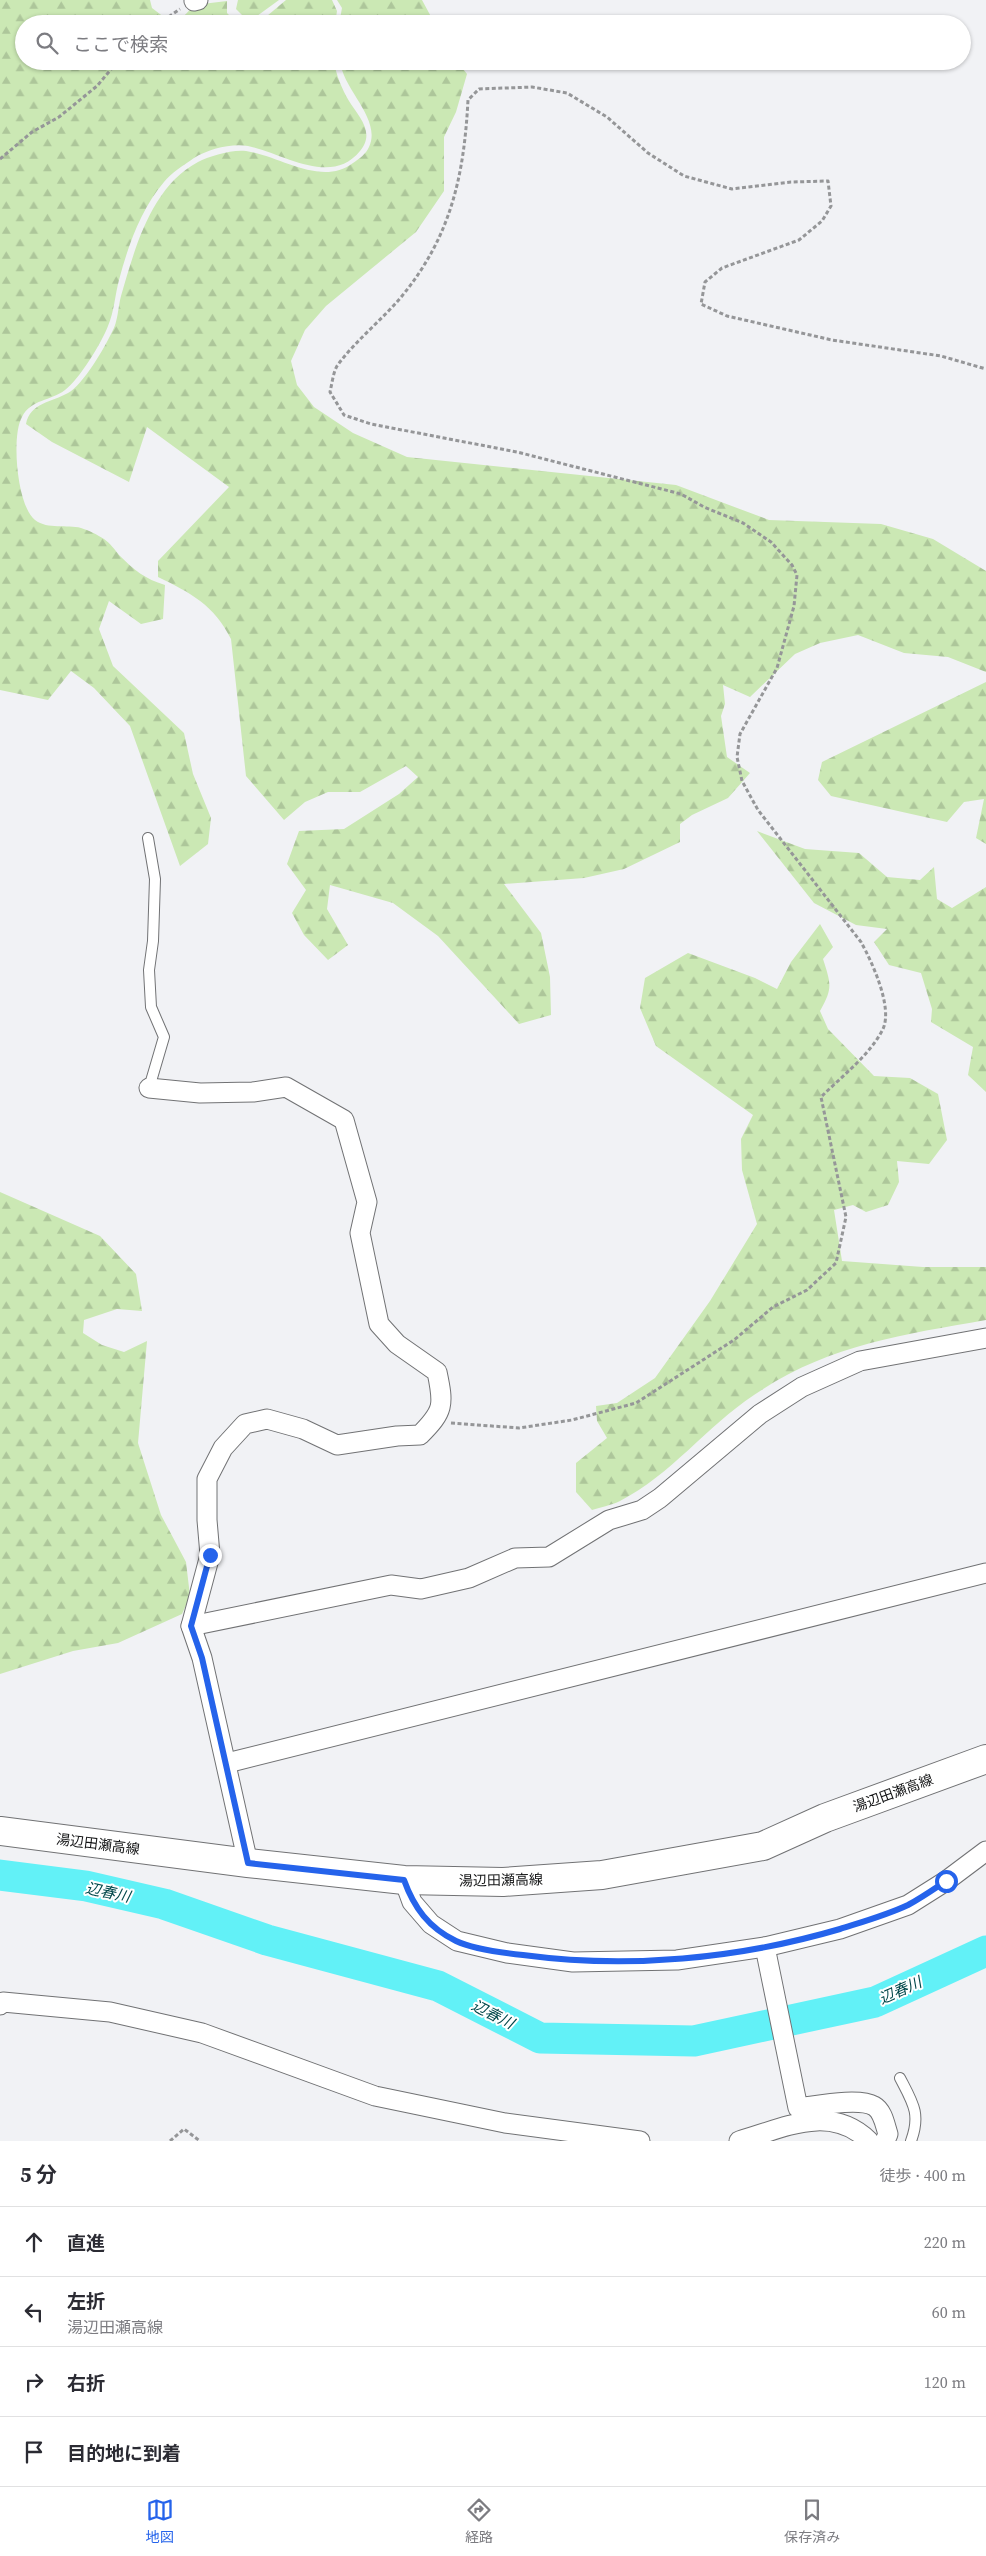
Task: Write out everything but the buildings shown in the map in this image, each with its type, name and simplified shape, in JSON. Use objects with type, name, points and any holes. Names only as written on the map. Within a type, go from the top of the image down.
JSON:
[{"type":"main road","name":"湯辺田瀬高線","points":[[0,1831],[248,1863],[404,1880],[503,1882],[602,1875],[763,1846],[824,1818],[986,1759]]},
{"type":"street","points":[[149,1088],[200,1093],[253,1092],[286,1088],[344,1120],[367,1202],[360,1233],[379,1324],[397,1344],[437,1372],[443,1400],[433,1422],[420,1435],[337,1444],[303,1429],[266,1419],[245,1424],[223,1448],[207,1480],[207,1520],[210,1555],[191,1626],[202,1658],[248,1863]]},
{"type":"street","points":[[191,1626],[391,1585],[421,1589],[469,1578],[515,1558],[549,1557],[609,1520],[642,1510],[660,1498],[760,1414],[802,1387],[860,1361],[986,1338]]},
{"type":"street","points":[[227,1763],[986,1573]]},
{"type":"street","points":[[404,1880],[412,1902],[431,1924],[457,1941],[507,1953],[573,1962],[668,1960],[767,1953],[840,1929],[908,1905],[946,1881],[986,1851]]},
{"type":"street","points":[[767,1953],[792,2087],[798,2108],[853,2102],[873,2106],[881,2114],[888,2134],[885,2141]]},
{"type":"street","points":[[0,2005],[3,2002],[110,2012],[202,2033],[375,2096],[504,2123],[640,2141]]},
{"type":"street","points":[[739,2141],[808,2120],[830,2120],[858,2130],[869,2141]]},
{"type":"lane","points":[[148,838],[154,879],[154,941],[149,970],[151,1007],[164,1038],[149,1088]]},
{"type":"lane","points":[[900,2078],[915,2108],[917,2126],[911,2141]]},
{"type":"path","points":[[172,15],[196,0]]},
{"type":"path","points":[[0,159],[32,132],[59,117],[96,86],[110,70]]},
{"type":"path","points":[[433,1422],[519,1428],[572,1420],[636,1403],[734,1340],[773,1307],[807,1290],[836,1262],[846,1217],[821,1097],[874,1043],[884,1027],[885,1002],[871,960],[861,942],[758,810],[742,781],[738,756],[740,734],[777,668],[794,606],[797,575],[792,565],[771,542],[744,523],[704,507],[681,494],[517,452],[371,424],[344,415],[330,392],[336,368],[402,296],[431,257],[455,200],[466,139],[468,100],[479,89],[532,87],[567,93],[607,118],[648,153],[684,176],[732,189],[790,182],[828,181],[831,206],[822,220],[799,240],[722,268],[705,282],[701,304],[727,316],[832,340],[941,356],[986,368]]},
{"type":"path","points":[[170,2141],[184,2129],[200,2141]]},
{"type":"green space","points":[[0,0],[150,0],[152,8],[161,15],[15,15],[15,70],[336,70],[342,87],[361,118],[366,131],[364,144],[360,151],[348,161],[335,166],[306,165],[248,146],[235,145],[206,152],[170,175],[156,193],[136,228],[123,267],[110,321],[95,351],[71,385],[60,394],[36,403],[26,411],[19,426],[17,454],[20,486],[24,501],[35,520],[46,525],[76,527],[93,533],[106,541],[135,570],[151,580],[165,585],[163,619],[141,624],[109,601],[99,629],[113,666],[184,733],[193,774],[211,818],[208,844],[180,866],[130,726],[94,688],[71,671],[48,700],[0,690]]},
{"type":"green space","points":[[238,0],[279,0],[258,15],[242,15],[236,9]]},
{"type":"green space","points":[[286,0],[332,0],[337,11],[336,15],[268,15]]},
{"type":"green space","points":[[337,0],[422,0],[430,15],[341,15],[342,8]]},
{"type":"green space","points":[[227,1],[227,13],[229,15],[185,15],[194,5]]},
{"type":"green space","points":[[342,70],[464,70],[467,74],[456,112],[444,137],[444,191],[416,232],[326,306],[305,330],[291,361],[297,385],[314,407],[353,433],[407,457],[676,485],[769,520],[881,524],[933,539],[986,571],[986,672],[948,657],[904,653],[858,635],[820,643],[795,654],[750,697],[723,685],[725,704],[721,716],[727,757],[750,773],[728,798],[692,815],[680,824],[680,842],[624,869],[584,878],[504,884],[541,933],[550,977],[551,1015],[519,1024],[438,936],[393,903],[330,885],[327,909],[348,945],[328,960],[304,935],[292,913],[306,890],[287,864],[299,831],[344,829],[399,794],[418,777],[406,766],[360,792],[328,792],[305,802],[284,820],[246,776],[231,639],[217,617],[200,601],[158,577],[158,561],[229,487],[147,427],[129,482],[52,442],[26,424],[28,417],[37,407],[74,389],[99,356],[114,328],[126,277],[147,220],[168,187],[182,173],[198,162],[235,151],[246,151],[300,168],[328,172],[341,170],[364,154],[369,147],[372,136],[370,126]]},
{"type":"green space","points":[[986,682],[986,844],[976,838],[984,799],[964,802],[947,822],[831,796],[818,780],[822,762]]},
{"type":"green space","points":[[757,831],[805,849],[859,853],[887,877],[920,880],[934,867],[937,899],[952,908],[986,887],[986,1092],[968,1075],[973,1047],[931,1022],[932,1009],[921,973],[889,965],[874,942],[887,929],[856,925],[814,903]]},
{"type":"green space","points":[[820,924],[833,947],[823,959],[828,974],[829,991],[820,1011],[828,1029],[874,1076],[910,1078],[938,1094],[947,1140],[929,1164],[897,1161],[899,1182],[888,1205],[866,1212],[853,1205],[834,1210],[842,1261],[923,1267],[986,1267],[986,1320],[894,1337],[837,1353],[809,1364],[781,1378],[737,1407],[656,1478],[617,1502],[592,1510],[576,1492],[576,1463],[607,1438],[597,1421],[596,1406],[617,1403],[655,1378],[710,1301],[757,1224],[742,1170],[741,1139],[753,1115],[656,1046],[640,1008],[645,978],[688,953],[755,978],[777,989],[791,962]]},
{"type":"green space","points":[[0,1192],[100,1236],[136,1274],[142,1311],[117,1309],[84,1320],[83,1333],[102,1345],[124,1352],[147,1341],[138,1443],[161,1515],[186,1562],[190,1596],[182,1614],[118,1643],[73,1651],[0,1674]]},
{"type":"waterway","name":"辺春川","points":[[0,1875],[86,1886],[164,1904],[267,1940],[438,1986],[540,2038],[694,2041],[875,2002],[986,1951]]},
{"type":"route","points":[[210,1555],[191,1626],[202,1658],[248,1863],[404,1880],[412,1902],[431,1924],[457,1941],[507,1953],[573,1962],[677,1960],[765,1947],[840,1929],[908,1905],[946,1881]]}]
